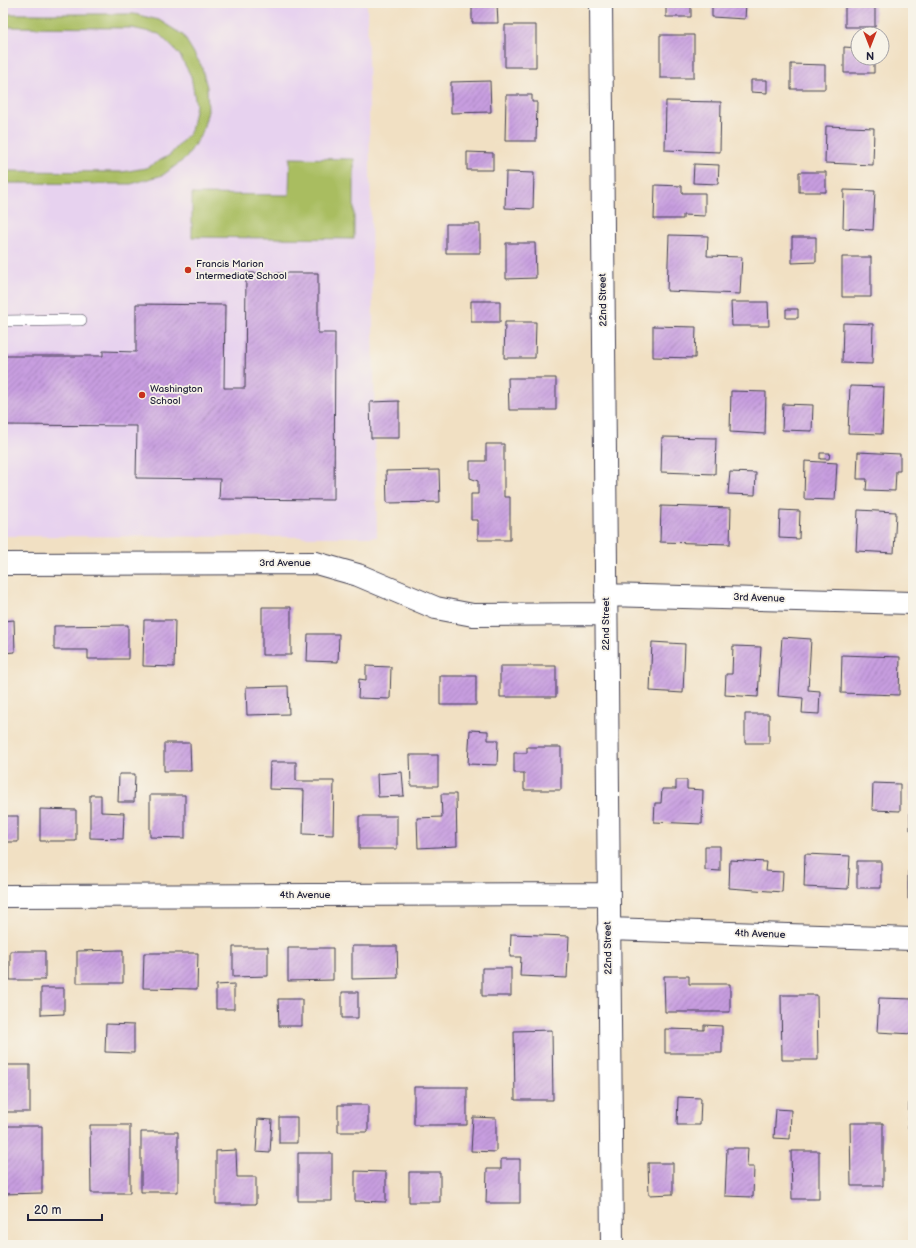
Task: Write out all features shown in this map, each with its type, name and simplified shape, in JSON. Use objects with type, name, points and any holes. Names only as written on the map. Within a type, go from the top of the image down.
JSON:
[{"type":"street","name":"22nd Street","points":[[600,3],[612,1245]]},
{"type":"street","name":"3rd Avenue","points":[[3,564],[316,563],[358,575],[436,608],[473,615],[606,604],[913,603]]},
{"type":"street","name":"4th Avenue","points":[[3,896],[608,894]]},
{"type":"street","name":"4th Avenue","points":[[608,929],[913,939]]},
{"type":"lane","points":[[3,321],[81,320]]},
{"type":"shaded area","name":"Francis Marion Intermediate School","points":[[3,3],[367,3],[377,537],[3,536]]},
{"type":"green space","points":[[3,14],[134,14],[159,20],[183,35],[201,65],[207,87],[208,111],[202,133],[186,158],[163,175],[131,184],[3,183],[3,171],[122,172],[146,168],[170,155],[191,131],[196,105],[191,76],[179,54],[159,34],[132,28],[3,27]]},
{"type":"green space","points":[[290,158],[354,159],[354,239],[192,237],[192,194],[289,195]]},
{"type":"building","points":[[666,3],[691,3],[691,17],[666,17]]},
{"type":"building","points":[[712,3],[746,3],[745,19],[712,17]]},
{"type":"building","points":[[845,3],[875,3],[875,26],[845,27]]},
{"type":"building","points":[[472,4],[497,4],[498,23],[472,23]]},
{"type":"building","points":[[505,25],[536,25],[536,67],[505,67]]},
{"type":"building","points":[[660,35],[694,35],[694,78],[660,78]]},
{"type":"building","points":[[844,47],[850,47],[850,66],[874,66],[874,73],[844,73]]},
{"type":"building","points":[[791,64],[825,65],[825,89],[791,89]]},
{"type":"building","points":[[751,80],[767,80],[767,93],[751,92]]},
{"type":"building","points":[[490,81],[491,112],[451,113],[451,82]]},
{"type":"building","points":[[506,95],[532,95],[532,102],[537,102],[536,141],[505,141]]},
{"type":"building","points":[[666,101],[721,102],[720,152],[665,150]]},
{"type":"building","points":[[826,126],[874,128],[873,165],[825,163]]},
{"type":"building","points":[[467,152],[493,153],[493,170],[467,170]]},
{"type":"building","points":[[694,164],[719,165],[718,184],[693,183]]},
{"type":"building","points":[[506,172],[534,173],[533,209],[505,208]]},
{"type":"building","points":[[799,172],[826,172],[826,192],[799,192]]},
{"type":"building","points":[[655,185],[682,186],[682,193],[705,193],[705,216],[683,215],[683,219],[654,219]]},
{"type":"building","points":[[844,190],[875,191],[873,230],[843,228]]},
{"type":"building","points":[[446,224],[480,224],[480,253],[446,253]]},
{"type":"building","points":[[669,235],[708,236],[707,256],[742,257],[740,294],[667,291]]},
{"type":"building","points":[[792,237],[816,237],[816,262],[792,263]]},
{"type":"building","points":[[506,243],[535,243],[536,278],[506,279]]},
{"type":"building","points":[[842,257],[871,257],[871,297],[842,297]]},
{"type":"building","name":"Washington School","points":[[246,273],[318,273],[318,333],[335,333],[334,500],[219,499],[220,479],[136,478],[137,426],[3,425],[3,356],[103,356],[103,351],[136,352],[136,304],[225,305],[224,388],[245,388]]},
{"type":"building","points":[[471,301],[500,301],[500,322],[471,322]]},
{"type":"building","points":[[731,302],[768,302],[769,326],[732,326]]},
{"type":"building","points":[[786,309],[798,309],[798,318],[786,318]]},
{"type":"building","points":[[505,322],[536,322],[535,358],[504,358]]},
{"type":"building","points":[[843,323],[873,324],[872,364],[842,363]]},
{"type":"building","points":[[653,326],[696,327],[695,358],[653,357]]},
{"type":"building","points":[[508,378],[556,378],[556,410],[509,410]]},
{"type":"building","points":[[850,386],[884,387],[882,434],[848,433]]},
{"type":"building","points":[[731,391],[766,392],[765,434],[730,432]]},
{"type":"building","points":[[399,401],[399,438],[371,438],[370,402]]},
{"type":"building","points":[[783,404],[813,405],[812,431],[782,430]]},
{"type":"building","points":[[662,437],[716,438],[715,474],[661,472]]},
{"type":"building","points":[[486,444],[504,444],[504,497],[510,497],[510,540],[478,540],[478,520],[471,520],[471,494],[478,494],[478,481],[470,478],[470,461],[486,461]]},
{"type":"building","points":[[858,452],[900,454],[900,471],[896,471],[895,491],[866,490],[867,479],[857,479]]},
{"type":"building","points":[[820,453],[830,453],[829,459],[820,459]]},
{"type":"building","points":[[805,461],[837,463],[835,500],[804,499]]},
{"type":"building","points":[[439,470],[440,502],[387,503],[386,471]]},
{"type":"building","points":[[730,472],[756,473],[755,495],[728,494]]},
{"type":"building","points":[[661,506],[731,508],[730,544],[660,542]]},
{"type":"building","points":[[780,510],[800,511],[799,539],[779,538]]},
{"type":"building","points":[[858,510],[896,512],[894,553],[856,551]]},
{"type":"building","points":[[262,607],[291,607],[291,655],[262,655]]},
{"type":"building","points":[[14,620],[15,652],[3,653],[3,621]]},
{"type":"building","points":[[144,620],[175,620],[174,667],[143,666]]},
{"type":"building","points":[[128,625],[128,659],[88,659],[88,650],[54,650],[54,626]]},
{"type":"building","points":[[308,634],[339,634],[338,662],[307,661]]},
{"type":"building","points":[[782,637],[811,639],[808,690],[820,691],[819,714],[802,713],[803,698],[778,696]]},
{"type":"building","points":[[652,642],[685,644],[683,693],[650,691]]},
{"type":"building","points":[[733,646],[761,647],[758,697],[725,695],[726,674],[732,674]]},
{"type":"building","points":[[842,655],[900,657],[899,695],[841,693]]},
{"type":"building","points":[[366,666],[391,667],[390,699],[358,698],[359,679],[366,680]]},
{"type":"building","points":[[500,666],[556,666],[556,697],[500,697]]},
{"type":"building","points":[[440,676],[476,676],[476,705],[440,705]]},
{"type":"building","points":[[288,686],[289,714],[247,715],[246,687]]},
{"type":"building","points":[[745,714],[769,714],[769,743],[745,743]]},
{"type":"building","points":[[470,730],[488,731],[488,740],[498,740],[497,765],[468,764]]},
{"type":"building","points":[[164,743],[190,743],[191,771],[164,771]]},
{"type":"building","points":[[527,747],[561,747],[561,790],[524,790],[524,773],[514,773],[514,753],[527,753]]},
{"type":"building","points":[[410,755],[438,755],[438,786],[411,786]]},
{"type":"building","points":[[270,762],[296,762],[296,781],[334,781],[333,835],[303,834],[304,790],[269,789]]},
{"type":"building","points":[[402,772],[404,796],[378,797],[377,774]]},
{"type":"building","points":[[119,774],[135,774],[134,802],[118,802]]},
{"type":"building","points":[[676,780],[687,780],[687,789],[703,790],[702,824],[654,822],[655,803],[661,803],[662,789],[676,789]]},
{"type":"building","points":[[873,783],[900,784],[900,811],[872,810]]},
{"type":"building","points":[[910,784],[913,784],[913,830],[910,830]]},
{"type":"building","points":[[441,794],[456,794],[457,846],[418,848],[417,818],[442,817]]},
{"type":"building","points":[[90,795],[101,795],[101,812],[124,813],[123,839],[90,838]]},
{"type":"building","points":[[150,795],[185,795],[185,838],[150,837]]},
{"type":"building","points":[[40,809],[76,810],[76,841],[40,841]]},
{"type":"building","points":[[3,816],[18,816],[18,842],[3,842]]},
{"type":"building","points":[[359,816],[397,816],[397,849],[359,849]]},
{"type":"building","points":[[705,846],[720,846],[720,871],[705,870]]},
{"type":"building","points":[[805,854],[850,856],[848,889],[804,887]]},
{"type":"building","points":[[730,860],[766,862],[765,871],[783,872],[782,892],[729,888]]},
{"type":"building","points":[[857,861],[881,861],[881,888],[857,888]]},
{"type":"building","points":[[908,871],[913,871],[913,899],[908,899]]},
{"type":"building","points":[[511,934],[569,936],[567,978],[520,976],[521,957],[510,957]]},
{"type":"building","points":[[352,946],[397,946],[398,978],[352,979]]},
{"type":"building","points":[[233,947],[268,947],[268,976],[233,977]]},
{"type":"building","points":[[288,948],[333,948],[333,980],[288,981]]},
{"type":"building","points":[[123,950],[123,983],[77,983],[77,951]]},
{"type":"building","points":[[10,951],[45,951],[45,980],[10,980]]},
{"type":"building","points":[[144,953],[198,953],[197,989],[143,988]]},
{"type":"building","points":[[482,968],[511,968],[511,996],[482,996]]},
{"type":"building","points":[[664,976],[689,976],[689,984],[730,984],[730,1012],[665,1012]]},
{"type":"building","points":[[234,984],[234,1009],[216,1009],[216,985]]},
{"type":"building","points":[[41,988],[64,988],[64,1014],[41,1015]]},
{"type":"building","points":[[342,992],[358,992],[358,1018],[342,1018]]},
{"type":"building","points":[[781,995],[817,995],[818,1060],[782,1060]]},
{"type":"building","points":[[879,998],[913,999],[913,1034],[877,1032]]},
{"type":"building","points":[[278,999],[302,999],[302,1026],[279,1026]]},
{"type":"building","points":[[106,1024],[134,1025],[134,1053],[105,1052]]},
{"type":"building","points":[[704,1025],[722,1026],[722,1053],[665,1053],[665,1029],[704,1030]]},
{"type":"building","points":[[552,1030],[553,1100],[515,1100],[514,1031]]},
{"type":"building","points":[[3,1065],[30,1065],[30,1112],[3,1112]]},
{"type":"building","points":[[414,1087],[467,1087],[467,1125],[414,1125]]},
{"type":"building","points":[[678,1097],[701,1098],[700,1125],[677,1125]]},
{"type":"building","points":[[909,1103],[913,1103],[913,1129],[908,1129]]},
{"type":"building","points":[[338,1105],[368,1105],[368,1132],[338,1132]]},
{"type":"building","points":[[776,1109],[791,1110],[790,1139],[774,1138]]},
{"type":"building","points":[[279,1117],[297,1117],[297,1143],[279,1143]]},
{"type":"building","points":[[473,1117],[496,1118],[496,1152],[471,1151]]},
{"type":"building","points":[[258,1119],[272,1120],[270,1153],[256,1152]]},
{"type":"building","points":[[850,1123],[883,1123],[883,1186],[851,1186]]},
{"type":"building","points":[[90,1125],[130,1125],[130,1193],[91,1193]]},
{"type":"building","points":[[3,1126],[42,1126],[42,1193],[3,1194]]},
{"type":"building","points":[[141,1132],[178,1132],[178,1192],[141,1192]]},
{"type":"building","points":[[727,1148],[748,1148],[747,1167],[754,1167],[753,1197],[725,1196]]},
{"type":"building","points":[[236,1150],[237,1177],[256,1177],[256,1204],[216,1204],[216,1151]]},
{"type":"building","points":[[791,1151],[819,1151],[819,1199],[792,1199]]},
{"type":"building","points":[[298,1153],[332,1153],[332,1201],[298,1201]]},
{"type":"building","points":[[501,1159],[520,1159],[520,1203],[486,1203],[487,1169],[501,1169]]},
{"type":"building","points":[[648,1163],[673,1163],[673,1194],[649,1195]]},
{"type":"building","points":[[355,1171],[386,1172],[386,1202],[355,1201]]},
{"type":"building","points":[[409,1172],[440,1172],[440,1202],[409,1202]]},
{"type":"place","name":"Francis Marion Intermediate School","points":[[188,270]]},
{"type":"place","name":"Washington School","points":[[142,395]]}]
